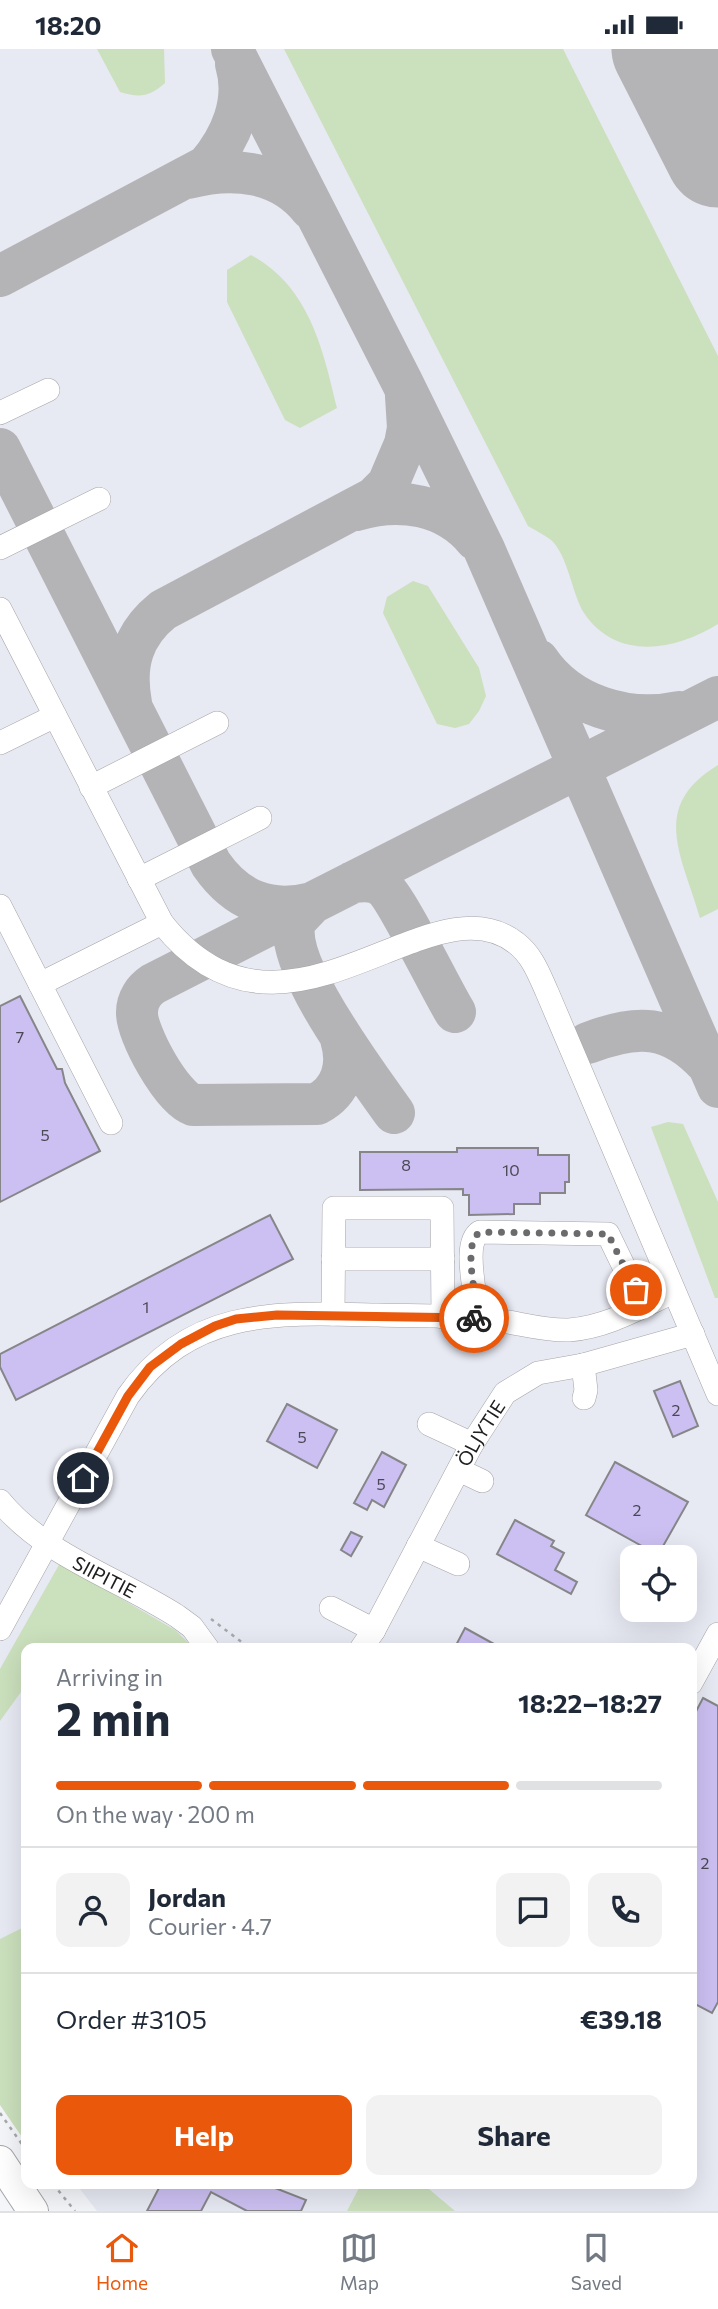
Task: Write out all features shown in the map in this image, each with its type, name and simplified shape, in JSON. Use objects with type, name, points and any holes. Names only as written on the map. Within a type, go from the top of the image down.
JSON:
[{"type":"main road","points":[[0,2161],[33,2211]]},
{"type":"street","points":[[0,413],[48,390]]},
{"type":"street","points":[[0,548],[99,499]]},
{"type":"street","points":[[0,609],[162,923],[173,937],[201,960],[219,970],[259,982],[279,983],[317,977],[422,939],[469,927],[485,928],[516,943],[537,968],[718,1394]]},
{"type":"street","points":[[0,743],[55,716]]},
{"type":"street","points":[[91,787],[217,723]]},
{"type":"street","points":[[139,880],[260,818]]},
{"type":"street","points":[[0,906],[111,1123]]},
{"type":"street","points":[[40,984],[162,923]]},
{"type":"street","points":[[333,1314],[334,1208],[442,1208],[443,1317]]},
{"type":"street","points":[[477,1318],[472,1278],[472,1242],[480,1232],[608,1234],[643,1306]]},
{"type":"street","points":[[333,1259],[443,1259]]},
{"type":"street","points":[[0,1629],[128,1396],[163,1356],[197,1334],[236,1319],[333,1314],[477,1318],[551,1330],[570,1330],[616,1319],[673,1292]]},
{"type":"street","name":"ÖLJYTIE","points":[[367,1639],[472,1444],[496,1404],[515,1385],[538,1373],[583,1365],[693,1334]]},
{"type":"street","points":[[583,1365],[586,1390],[584,1398]]},
{"type":"street","points":[[429,1425],[472,1444]]},
{"type":"street","points":[[459,1470],[482,1481]]},
{"type":"street","name":"SIIPITIE","points":[[0,1501],[22,1525],[47,1543],[177,1616],[197,1633],[204,1643]]},
{"type":"street","points":[[418,1546],[458,1564]]},
{"type":"street","points":[[331,1608],[367,1639]]},
{"type":"street","points":[[697,1672],[718,1634]]},
{"type":"path","points":[[0,2113],[21,2143]]},
{"type":"path","points":[[57,2189],[75,2211]]},
{"type":"shaded area","points":[[0,49],[718,49],[718,2211],[97,2211],[80,2189],[697,2189],[697,1643],[21,1643],[21,2100],[0,2068]]},
{"type":"green space","points":[[97,49],[164,49],[165,83],[144,95],[120,92]]},
{"type":"green space","points":[[284,49],[563,49],[718,356],[718,624],[684,640],[648,647],[613,639],[598,629],[584,613],[557,547],[549,538],[528,526]]},
{"type":"green space","points":[[251,255],[271,268],[300,301],[311,321],[326,364],[337,408],[300,428],[285,420],[227,302],[227,270]]},
{"type":"green space","points":[[413,581],[428,586],[479,668],[486,696],[469,724],[455,728],[437,724],[383,613],[387,597]]},
{"type":"green space","points":[[718,765],[718,909],[700,918],[680,853],[676,834],[677,815],[684,798],[697,781]]},
{"type":"green space","points":[[668,1122],[683,1124],[718,1202],[718,1298],[715,1298],[651,1127]]},
{"type":"green space","points":[[60,1563],[175,1630],[189,1643],[21,1643],[21,1692],[0,1721],[0,1669]]},
{"type":"green space","points":[[21,1928],[21,2136],[0,2105],[0,1939]]},
{"type":"green space","points":[[358,2189],[429,2189],[455,2211],[347,2211]]},
{"type":"building","points":[[20,996],[57,1069],[62,1069],[65,1083],[100,1151],[0,1202],[0,1006]]},
{"type":"building","points":[[457,1148],[538,1148],[538,1155],[569,1155],[569,1182],[565,1182],[565,1193],[540,1193],[540,1204],[514,1204],[514,1214],[469,1215],[469,1195],[463,1195],[463,1189],[360,1190],[360,1152],[457,1152]]},
{"type":"building","points":[[270,1215],[293,1259],[16,1400],[0,1367],[0,1354]]},
{"type":"building","points":[[680,1381],[698,1426],[673,1437],[654,1391]]},
{"type":"building","points":[[287,1404],[337,1430],[317,1468],[267,1441]]},
{"type":"building","points":[[382,1452],[406,1465],[384,1507],[372,1500],[367,1510],[354,1503]]},
{"type":"building","points":[[615,1462],[688,1502],[664,1545],[640,1545],[586,1515]]},
{"type":"building","points":[[515,1520],[554,1541],[551,1546],[564,1553],[555,1570],[577,1582],[571,1594],[497,1554]]},
{"type":"building","points":[[351,1532],[362,1537],[351,1556],[341,1550]]},
{"type":"building","points":[[465,1628],[492,1643],[457,1643]]},
{"type":"building","points":[[703,1698],[718,1706],[718,2002],[712,2013],[697,2005],[697,1710]]},
{"type":"building","points":[[158,2189],[278,2189],[306,2200],[301,2211],[247,2211],[211,2192],[201,2211],[147,2211]]},
{"type":"taxiway","points":[[232,49],[484,549],[718,1087]]},
{"type":"taxiway","points":[[0,276],[207,166],[216,155],[235,118],[239,92],[236,64]]},
{"type":"taxiway","points":[[188,178],[222,172],[271,179],[299,196],[311,209]]},
{"type":"taxiway","points":[[131,703],[130,663],[137,640],[163,610],[374,498],[388,484],[405,444],[408,428],[406,396]]},
{"type":"taxiway","points":[[0,449],[211,864],[231,887],[255,901],[282,907],[312,903],[718,697]]},
{"type":"taxiway","points":[[356,510],[389,504],[421,507],[451,518],[476,540]]},
{"type":"taxiway","points":[[538,660],[566,689],[601,707],[640,715],[679,712]]},
{"type":"taxiway","points":[[353,882],[374,882],[387,892],[407,923],[455,1012]]},
{"type":"taxiway","points":[[312,903],[295,921],[295,940],[302,964],[330,1020],[394,1113]]},
{"type":"taxiway","points":[[306,906],[153,984],[140,999],[137,1008],[138,1022],[149,1049],[166,1078],[175,1090],[193,1105],[317,1104],[326,1099],[338,1085],[344,1068],[341,1039]]},
{"type":"taxiway","points":[[588,1043],[622,1033],[652,1031],[680,1041],[707,1064]]},
{"type":"runway","points":[[664,49],[718,155]]},
{"type":"way so far","points":[[474,1318],[477,1318],[477,1306],[472,1278],[472,1242],[480,1232],[608,1234],[617,1247],[636,1290]]},
{"type":"route","points":[[83,1478],[128,1396],[150,1367],[181,1344],[215,1326],[236,1319],[277,1315],[474,1318]]}]
